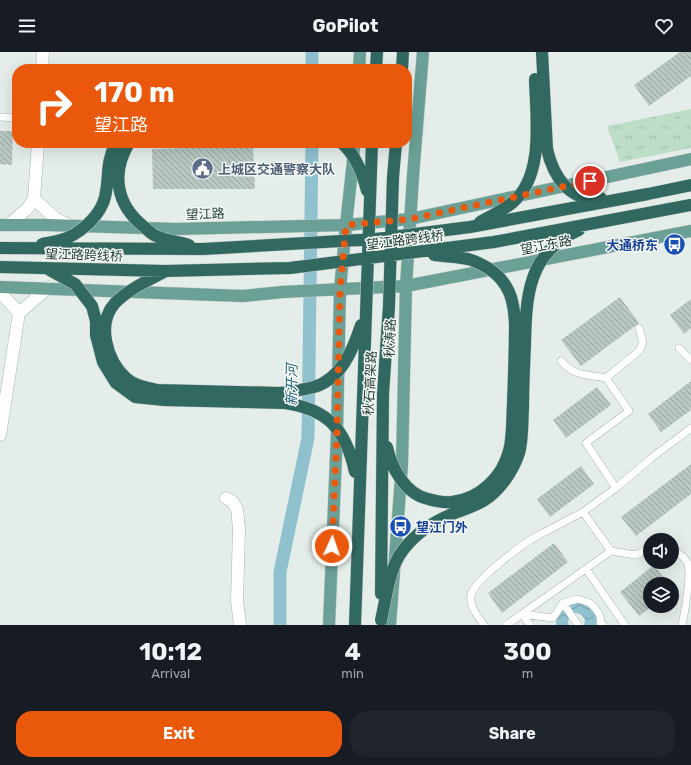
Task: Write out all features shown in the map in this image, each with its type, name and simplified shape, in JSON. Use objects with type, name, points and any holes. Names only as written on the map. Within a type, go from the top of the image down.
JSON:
[{"type":"highway","points":[[403,61],[409,52]]},
{"type":"highway","points":[[470,227],[514,202],[532,174],[537,147],[534,52]]},
{"type":"highway","points":[[542,52],[547,149],[550,163],[560,181],[579,196],[593,199],[629,194],[648,194]]},
{"type":"highway","points":[[374,64],[377,53]]},
{"type":"highway","points":[[376,64],[377,53]]},
{"type":"highway","points":[[19,248],[68,238],[78,232],[94,217],[105,197],[108,163],[113,148]]},
{"type":"highway","points":[[126,148],[122,154],[119,165],[119,190],[125,204],[135,219],[155,236],[203,249]]},
{"type":"highway","points":[[347,148],[357,164],[365,181],[369,205]]},
{"type":"highway","name":"秋石高架路","points":[[354,625],[372,148]]},
{"type":"highway","name":"秋石高架路","points":[[384,623],[382,421],[389,306],[396,148]]},
{"type":"highway","name":"望江路跨线桥","points":[[0,248],[203,249],[376,239],[470,227],[691,185]]},
{"type":"highway","name":"望江路跨线桥","points":[[0,267],[166,271],[290,268],[494,242],[691,205]]},
{"type":"highway","points":[[384,623],[391,575],[399,557],[408,544],[417,535],[436,522],[451,514],[468,509],[484,500],[500,486],[511,470],[519,453],[522,432],[526,312],[529,288],[536,270],[556,244],[571,233],[592,224]]},
{"type":"highway","points":[[382,421],[390,460],[396,472],[409,488],[422,498],[440,502],[451,502],[466,499],[476,494],[485,488],[502,469],[509,451],[512,430],[515,309],[508,288],[501,278],[480,263],[469,259],[417,253]]},
{"type":"highway","points":[[45,268],[75,284],[92,306],[96,321],[96,335],[102,362],[116,383],[136,396],[164,400],[285,403],[301,405],[318,412],[332,422],[343,436],[350,452],[358,493]]},
{"type":"highway","points":[[166,271],[133,288],[114,304],[106,320],[108,352],[115,366],[126,379],[139,386],[157,390],[280,393],[315,387],[325,383],[333,377],[344,364],[354,346],[365,309]]},
{"type":"main road","points":[[359,64],[360,52]]},
{"type":"main road","name":"秋涛路","points":[[384,623],[402,464],[406,286],[423,52]]},
{"type":"main road","points":[[329,625],[337,432],[334,291],[346,225],[354,148]]},
{"type":"main road","points":[[410,219],[691,159]]},
{"type":"main road","name":"望江路","points":[[4,225],[176,229],[346,225],[410,219]]},
{"type":"main road","name":"望江东路","points":[[406,286],[691,231]]},
{"type":"main road","points":[[0,287],[243,296],[282,292],[334,291],[406,286]]},
{"type":"street","points":[[42,64],[43,52]]},
{"type":"street","points":[[4,225],[27,209],[34,199],[38,148]]},
{"type":"street","points":[[34,199],[55,218],[71,226]]},
{"type":"street","points":[[0,435],[19,313],[48,288]]},
{"type":"street","points":[[0,292],[19,313]]},
{"type":"street","points":[[226,498],[232,501],[237,509],[239,529],[237,601],[240,625]]},
{"type":"lane","points":[[0,117],[12,118]]},
{"type":"lane","points":[[561,361],[575,374],[606,378],[639,350],[643,342],[639,328]]},
{"type":"lane","points":[[679,348],[691,360]]},
{"type":"lane","points":[[606,378],[629,411],[586,443],[616,488]]},
{"type":"lane","points":[[484,625],[472,608],[471,595],[480,581],[512,553],[538,535],[583,512],[616,488],[654,456],[691,428]]},
{"type":"lane","points":[[583,512],[612,551],[636,555],[643,552]]},
{"type":"lane","points":[[506,625],[612,551]]},
{"type":"lane","points":[[679,554],[688,562],[691,574],[682,625]]},
{"type":"lane","points":[[586,569],[625,625]]},
{"type":"lane","points":[[522,614],[553,621],[563,604],[578,599],[590,603],[600,616],[602,625]]},
{"type":"lane","points":[[563,604],[578,625]]},
{"type":"lane","points":[[522,614],[530,625]]},
{"type":"green space","points":[[691,109],[691,148],[620,162],[607,126]]},
{"type":"water","points":[[578,601],[586,604],[595,612],[597,620],[596,625],[584,625],[585,620],[583,616],[573,613],[567,604]]},
{"type":"water","points":[[561,607],[569,617],[569,625],[556,625],[556,617]]},
{"type":"building","points":[[680,52],[691,52],[691,76],[649,106],[634,85]]},
{"type":"building","points":[[0,131],[12,131],[12,165],[0,164]]},
{"type":"building","name":"上城区交通警察大队","points":[[253,148],[255,189],[153,189],[152,149]]},
{"type":"building","points":[[620,297],[639,323],[581,366],[561,340]]},
{"type":"building","points":[[691,299],[691,328],[684,334],[670,315]]},
{"type":"building","points":[[691,381],[691,410],[661,432],[648,414]]},
{"type":"building","points":[[597,387],[611,405],[566,438],[553,420]]},
{"type":"building","points":[[691,464],[691,494],[636,536],[621,517]]},
{"type":"building","points":[[581,466],[594,484],[550,517],[537,499]]},
{"type":"building","points":[[554,543],[568,562],[502,613],[488,593]]},
{"type":"building","points":[[649,569],[657,569],[663,577],[643,577],[643,613],[639,616],[620,592]]},
{"type":"waterway","name":"新开河","points":[[312,52],[312,64]]},
{"type":"waterway","name":"新开河","points":[[280,625],[280,572],[308,438],[312,148]]},
{"type":"place","name":"上城区交通警察大队","points":[[203,169]]},
{"type":"place","name":"大通桥东","points":[[674,245]]},
{"type":"place","name":"望江门外","points":[[401,527]]},
{"type":"route","points":[[332,546],[337,432],[340,290],[346,225],[410,219],[590,181]]}]
